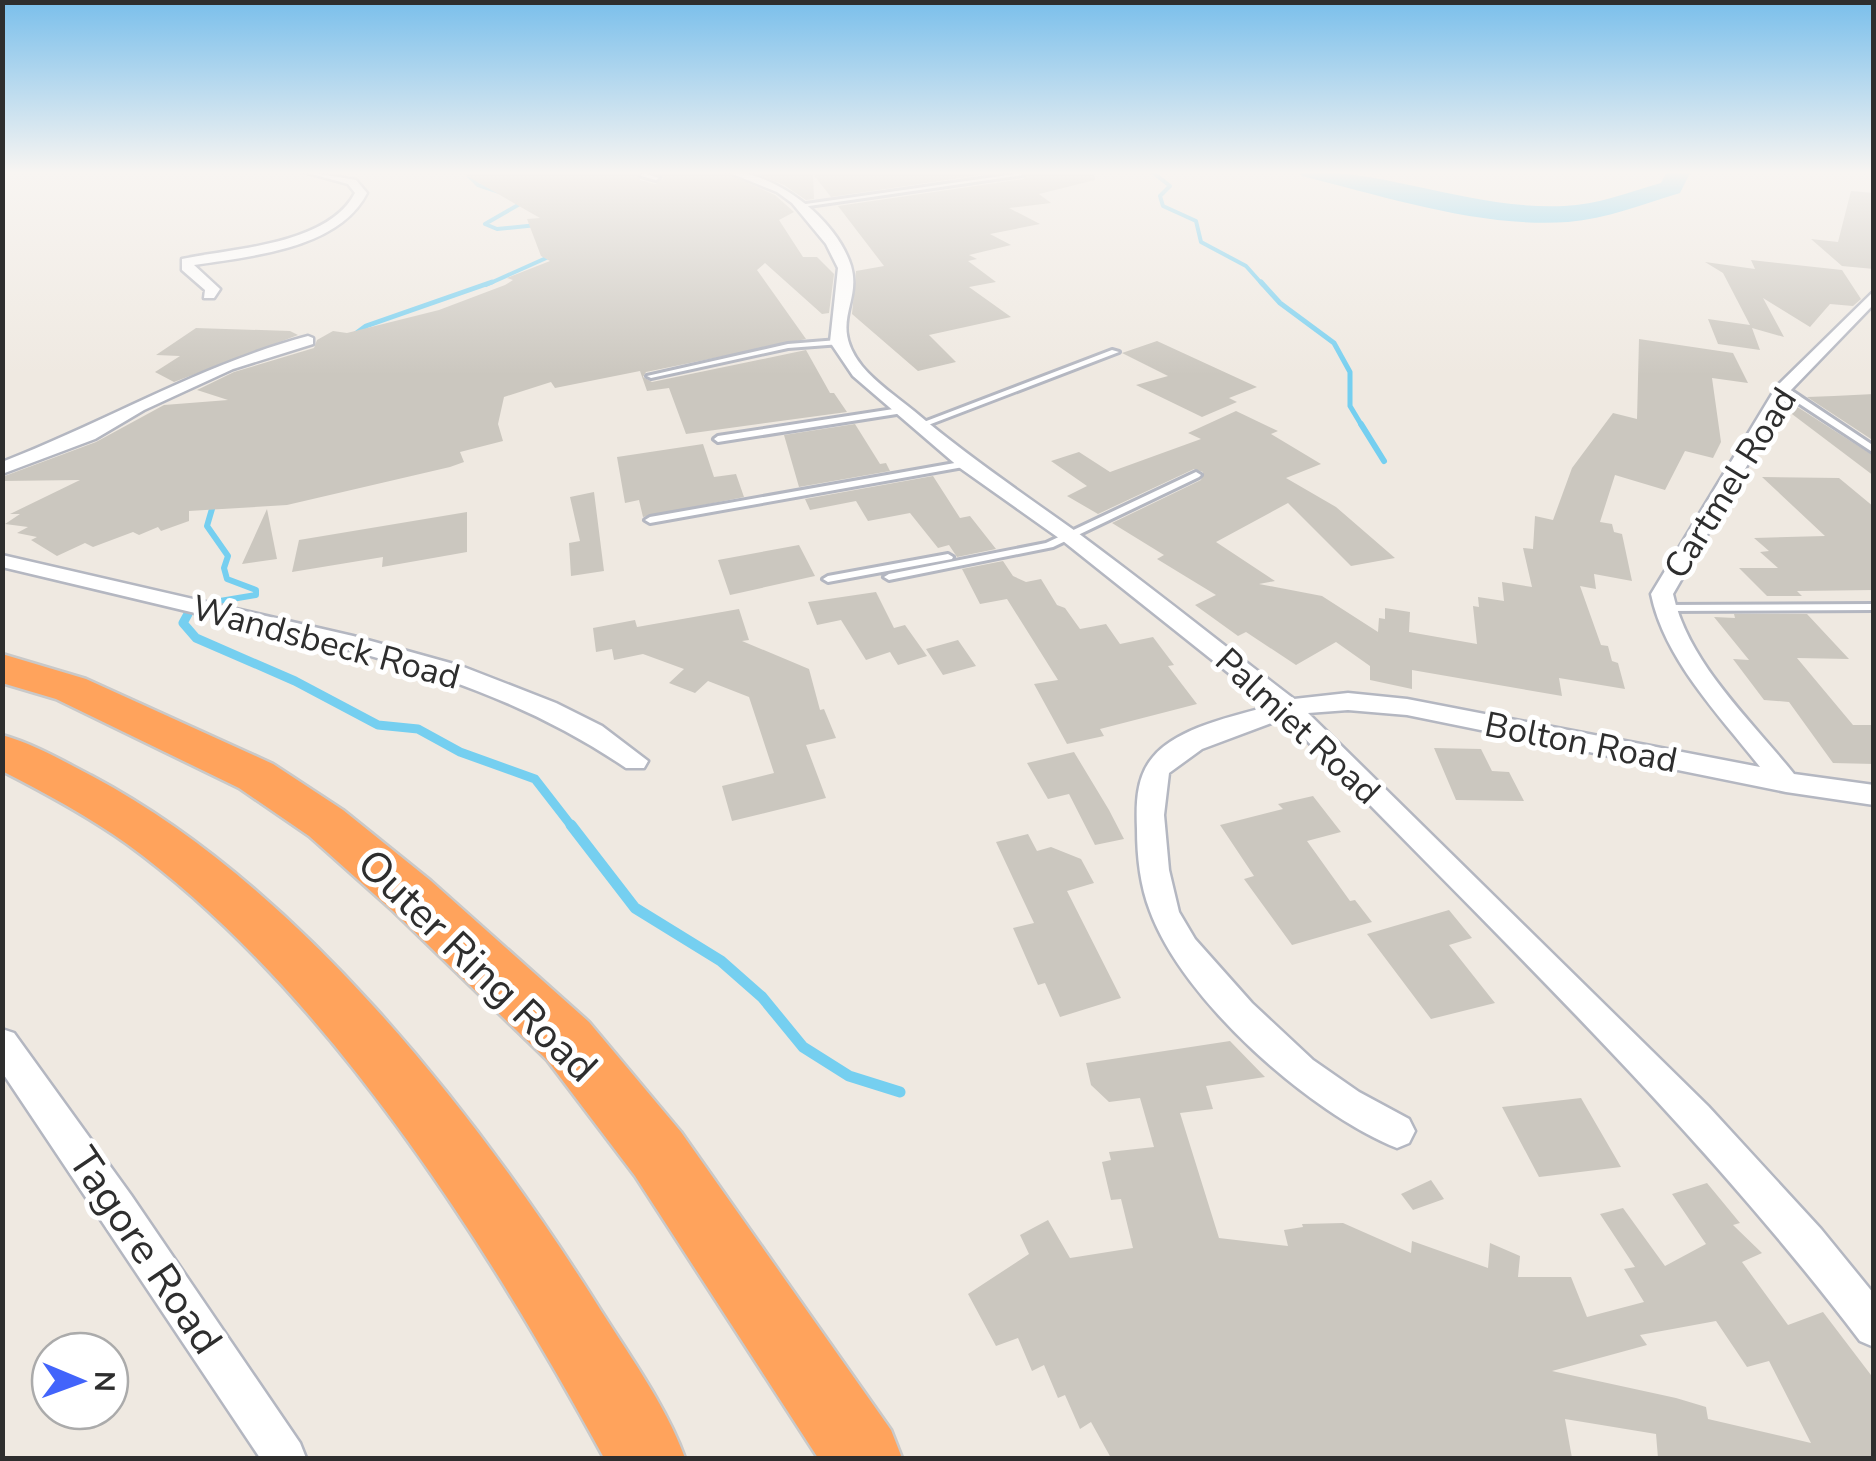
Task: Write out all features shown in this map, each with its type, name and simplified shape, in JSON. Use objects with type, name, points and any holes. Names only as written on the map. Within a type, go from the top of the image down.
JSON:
[{"type":"highway","name":"Outer Ring Road","points":[[2,668],[71,689],[256,776],[326,823],[412,896],[568,1041],[658,1154],[863,1458]]},
{"type":"highway","points":[[2,752],[68,783],[164,846],[278,946],[364,1038],[489,1198],[646,1458]]},
{"type":"street","points":[[209,295],[213,289],[189,270],[187,262],[290,239]]},
{"type":"street","points":[[829,239],[845,268],[838,342]]},
{"type":"street","name":"Cartmel Road","points":[[1786,782],[1678,640],[1661,608],[1667,583],[1783,389],[1874,294]]},
{"type":"street","points":[[2,468],[89,436],[154,398],[227,366],[308,341]]},
{"type":"street","name":"Palmiet Road","points":[[838,342],[847,360],[966,464],[1067,535],[1288,707],[1696,1118],[1808,1242],[1874,1327]]},
{"type":"street","name":"Wandsbeck Road","points":[[2,562],[378,649],[454,673],[595,730],[635,761]]},
{"type":"street","name":"Bolton Road","points":[[1397,1132],[1353,1111],[1272,1048],[1181,947],[1158,893],[1150,788],[1158,768],[1171,754],[1192,742],[1288,707],[1353,701],[1874,795]]},
{"type":"street","name":"Tagore Road","points":[[2,1044],[286,1458]]},
{"type":"lane","points":[[651,376],[788,346],[838,342]]},
{"type":"lane","points":[[718,439],[910,418],[1116,352]]},
{"type":"lane","points":[[1783,389],[1874,450]]},
{"type":"lane","points":[[650,520],[966,464]]},
{"type":"lane","points":[[889,577],[1067,535],[1196,474]]},
{"type":"lane","points":[[828,578],[1067,535]]},
{"type":"lane","points":[[1661,608],[1874,607]]},
{"type":"building","points":[[535,239],[791,239],[803,257],[817,257],[834,274],[829,313],[822,314],[765,263],[757,270],[806,339],[646,372],[643,377],[652,382],[806,350],[830,393],[847,412],[686,434],[669,388],[647,391],[640,371],[555,388],[551,382],[504,397],[498,424],[503,441],[460,452],[464,462],[450,467],[287,505],[189,511],[189,521],[161,531],[158,527],[139,535],[133,532],[93,547],[85,543],[57,556],[31,540],[37,537],[17,533],[28,527],[5,524],[20,514],[10,514],[80,480],[2,481],[2,477],[96,442],[164,405],[228,400],[197,390],[234,372],[314,348],[317,340],[333,331],[347,333],[439,310],[505,285],[513,280],[507,278],[550,261],[541,256]]},
{"type":"building","points":[[863,239],[1000,239],[1011,245],[969,255],[977,259],[968,261],[996,282],[969,287],[1011,317],[929,335],[956,362],[918,371],[852,314],[856,271],[884,266]]},
{"type":"building","points":[[1811,239],[1874,239],[1874,269],[1842,266]]},
{"type":"building","points":[[1751,260],[1842,270],[1861,299],[1853,306],[1830,304],[1810,327],[1763,298],[1784,337],[1752,328],[1760,350],[1718,344],[1708,319],[1750,325],[1723,273],[1705,262],[1755,269]]},
{"type":"building","points":[[196,328],[290,331],[298,335],[174,382],[155,372],[180,356],[156,355]]},
{"type":"building","points":[[1639,339],[1733,353],[1748,383],[1712,378],[1721,442],[1713,458],[1685,451],[1665,490],[1615,475],[1600,522],[1612,524],[1614,532],[1622,534],[1632,581],[1594,574],[1596,589],[1580,586],[1601,645],[1608,646],[1612,661],[1618,663],[1625,689],[1559,678],[1562,696],[1412,670],[1412,689],[1370,680],[1370,666],[1336,642],[1296,665],[1246,632],[1238,636],[1195,605],[1216,595],[1157,559],[1164,555],[1112,523],[1201,480],[1203,472],[1194,469],[1098,514],[1067,496],[1087,486],[1051,461],[1079,452],[1110,472],[1201,439],[1188,433],[1236,411],[1278,431],[1271,434],[1321,464],[1286,478],[1336,507],[1395,558],[1351,566],[1288,503],[1216,542],[1275,581],[1259,584],[1322,596],[1378,632],[1379,618],[1385,619],[1385,608],[1410,612],[1409,632],[1477,644],[1473,606],[1479,607],[1478,597],[1504,601],[1502,582],[1532,587],[1523,548],[1533,549],[1535,516],[1553,520],[1572,468],[1613,413],[1637,419]]},
{"type":"building","points":[[1157,341],[1257,387],[1229,398],[1237,402],[1202,417],[1136,385],[1168,376],[1122,353]]},
{"type":"building","points":[[1874,394],[1874,441],[1807,397],[1834,396]]},
{"type":"building","points":[[1788,401],[1874,456],[1874,476],[1784,408]]},
{"type":"building","points":[[855,424],[880,464],[886,463],[890,471],[799,487],[784,435]]},
{"type":"building","points":[[703,444],[714,477],[736,474],[744,497],[643,517],[639,500],[625,503],[617,457]]},
{"type":"building","points":[[933,476],[960,518],[970,516],[996,549],[957,557],[949,545],[938,548],[910,513],[868,521],[856,501],[810,510],[805,499]]},
{"type":"building","points":[[1762,477],[1839,478],[1874,507],[1874,590],[1797,591],[1802,596],[1767,596],[1739,568],[1778,568],[1760,552],[1769,551],[1754,538],[1825,536]]},
{"type":"building","points":[[594,492],[604,571],[571,576],[569,543],[580,541],[570,497]]},
{"type":"building","points":[[267,509],[277,559],[242,564]]},
{"type":"building","points":[[467,512],[467,552],[382,567],[383,557],[292,572],[299,540]]},
{"type":"building","points":[[799,545],[815,576],[730,595],[718,560]]},
{"type":"building","points":[[1003,561],[1013,576],[1026,582],[1041,579],[1057,605],[1065,608],[1080,629],[1106,624],[1120,644],[1153,637],[1174,665],[1168,666],[1197,704],[1100,729],[1104,736],[1067,744],[1034,684],[1058,680],[1007,599],[980,604],[962,569]]},
{"type":"building","points":[[876,592],[894,628],[905,625],[927,656],[898,665],[890,652],[866,660],[841,620],[817,625],[808,602]]},
{"type":"building","points":[[739,609],[749,640],[742,641],[809,669],[820,710],[824,709],[836,738],[806,745],[826,798],[732,821],[722,786],[774,773],[749,697],[708,681],[695,693],[669,683],[684,669],[643,654],[614,660],[612,649],[596,652],[593,628],[635,620],[637,627]]},
{"type":"building","points":[[1734,614],[1807,614],[1849,659],[1797,658],[1853,725],[1874,725],[1874,764],[1833,763],[1789,702],[1764,700],[1733,659],[1749,660],[1714,617],[1735,618]]},
{"type":"building","points":[[958,640],[976,666],[943,675],[926,649]]},
{"type":"building","points":[[1434,748],[1481,749],[1492,771],[1509,772],[1524,801],[1456,800]]},
{"type":"building","points":[[1074,752],[1124,839],[1095,845],[1069,794],[1048,799],[1027,763]]},
{"type":"building","points":[[1313,796],[1341,832],[1307,841],[1350,901],[1355,900],[1372,922],[1292,945],[1244,879],[1254,876],[1220,825],[1283,809],[1278,804]]},
{"type":"building","points":[[1028,834],[1037,851],[1051,847],[1081,859],[1094,883],[1067,891],[1121,998],[1060,1017],[1045,983],[1038,985],[1013,928],[1034,923],[996,842]]},
{"type":"building","points":[[1449,910],[1472,938],[1449,945],[1495,1003],[1431,1019],[1367,934]]},
{"type":"building","points":[[1230,1041],[1265,1077],[1206,1086],[1213,1109],[1180,1113],[1219,1238],[1288,1246],[1284,1230],[1303,1227],[1302,1224],[1343,1223],[1411,1253],[1412,1241],[1488,1268],[1490,1243],[1520,1256],[1518,1277],[1571,1277],[1587,1317],[1644,1302],[1624,1269],[1635,1267],[1600,1214],[1623,1208],[1665,1266],[1706,1244],[1672,1194],[1707,1183],[1740,1223],[1733,1225],[1762,1253],[1742,1262],[1788,1325],[1823,1312],[1874,1379],[1874,1458],[1658,1458],[1656,1434],[1565,1419],[1572,1458],[1111,1458],[1091,1422],[1080,1429],[1065,1395],[1058,1398],[1044,1365],[1032,1371],[1018,1338],[996,1346],[968,1294],[1029,1254],[1020,1235],[1048,1220],[1070,1258],[1133,1248],[1121,1199],[1111,1200],[1102,1162],[1111,1160],[1109,1152],[1154,1147],[1140,1098],[1109,1102],[1091,1085],[1086,1063]],"holes":[[[1716,1321],[1747,1367],[1769,1361],[1811,1443],[1708,1419],[1706,1407],[1676,1398],[1552,1371],[1647,1345],[1640,1335]]]},
{"type":"building","points":[[1581,1098],[1621,1167],[1539,1177],[1502,1107]]},
{"type":"building","points":[[1431,1180],[1444,1199],[1413,1210],[1401,1194]]},
{"type":"waterway","points":[[1200,239],[1246,266],[1263,285]]},
{"type":"waterway","points":[[486,285],[553,255]]},
{"type":"waterway","points":[[347,340],[366,326],[492,282]]},
{"type":"waterway","points":[[1261,282],[1280,303],[1334,343],[1350,372],[1350,406],[1362,426]]},
{"type":"waterway","points":[[1361,424],[1384,461]]},
{"type":"waterway","points":[[214,502],[207,526],[228,556],[224,568],[227,579],[256,590],[256,595],[220,601]]},
{"type":"waterway","points":[[188,614],[183,623],[196,638],[295,681],[378,725],[418,729],[460,752],[535,779],[573,828]]},
{"type":"waterway","points":[[571,825],[635,908],[721,961],[762,997],[803,1047],[849,1076],[900,1092]]}]
